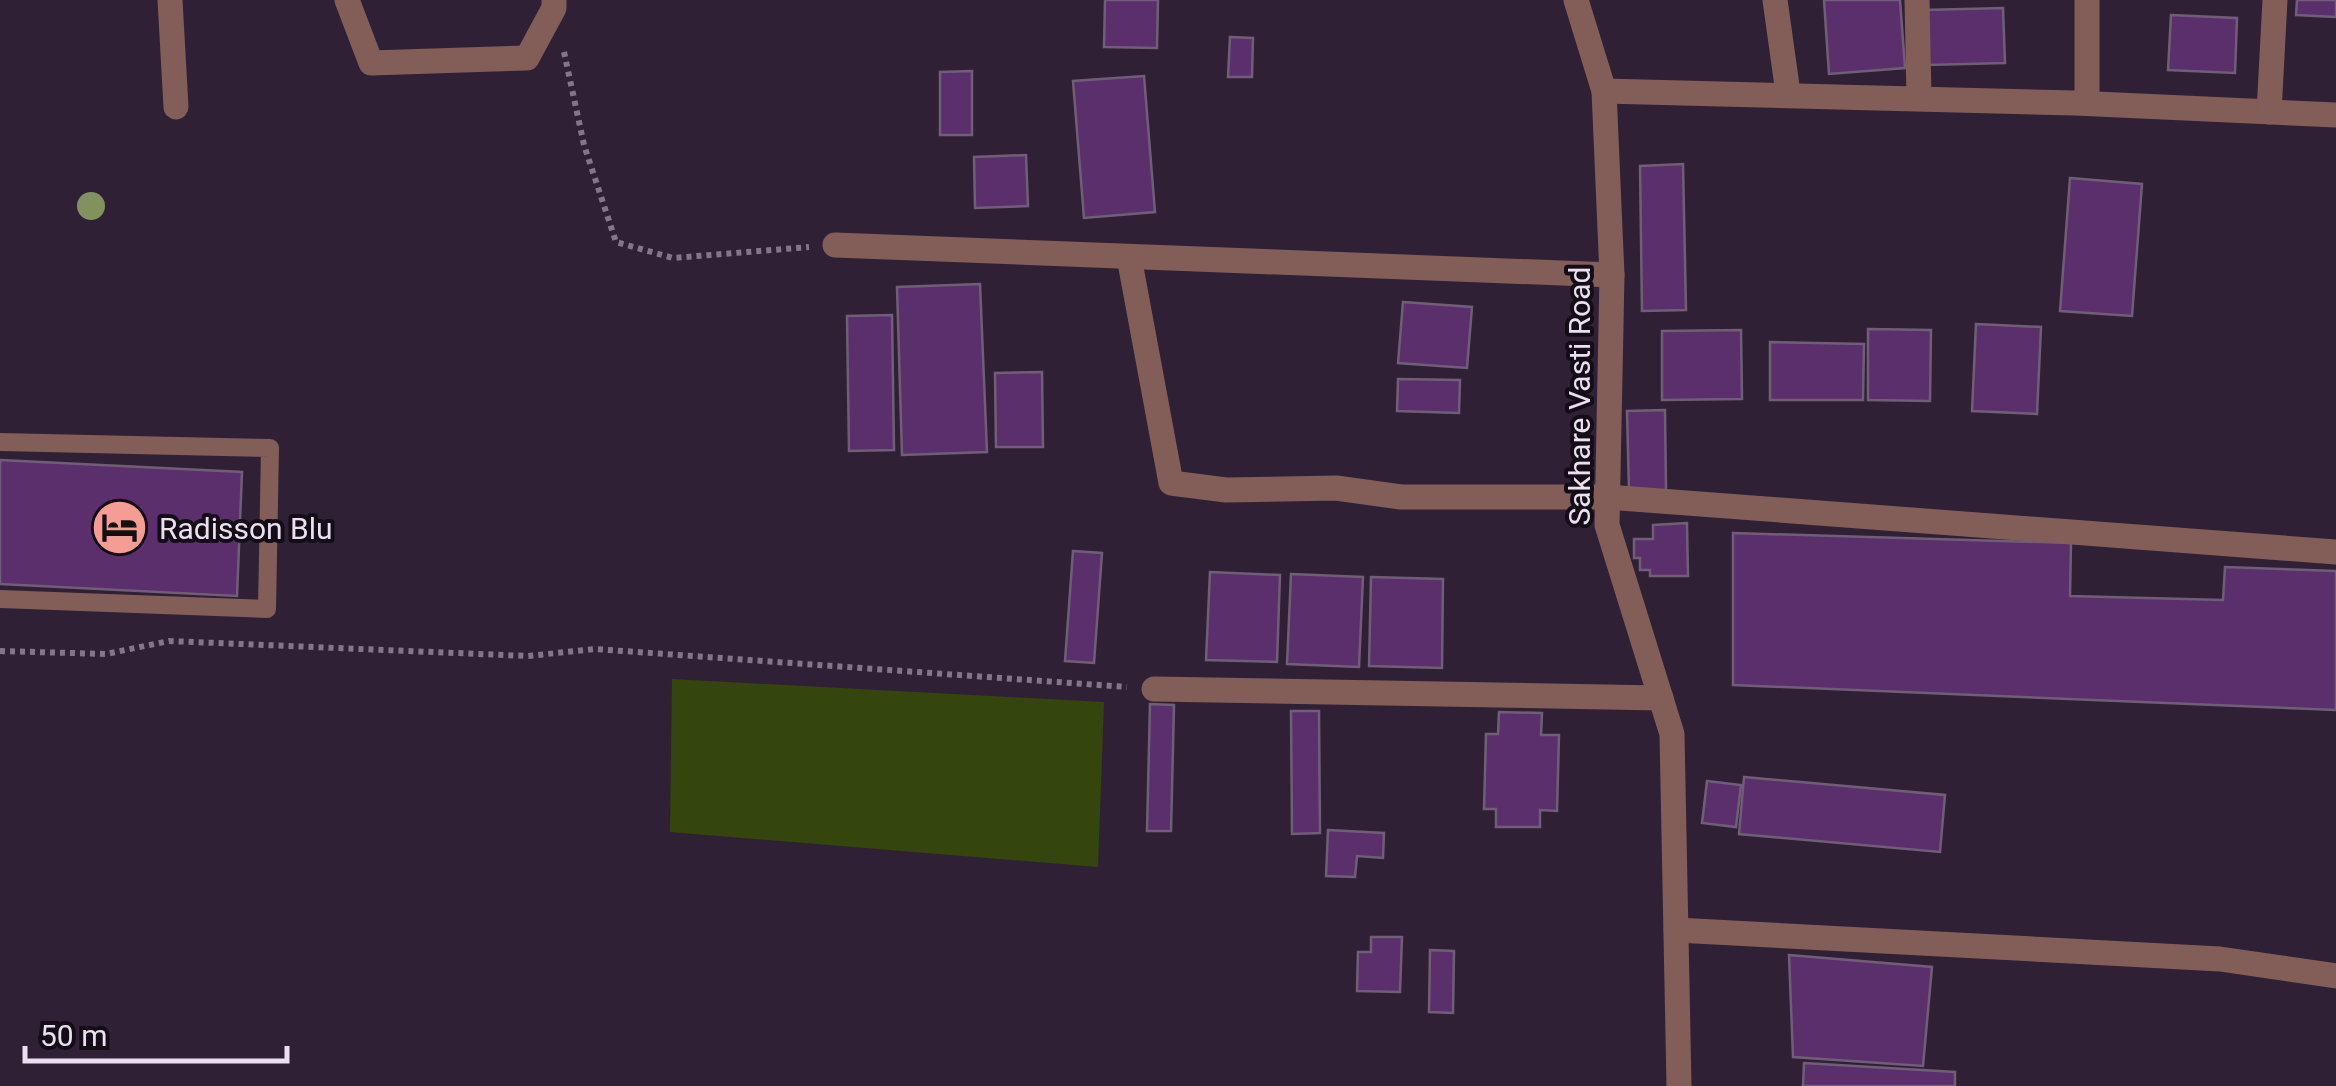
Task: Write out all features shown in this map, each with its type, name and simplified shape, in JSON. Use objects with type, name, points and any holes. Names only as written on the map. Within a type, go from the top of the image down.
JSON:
[{"type":"street","points":[[170,0],[176,108]]},
{"type":"street","points":[[348,0],[370,62],[527,58],[554,4]]},
{"type":"street","name":"Sakhare Vasti Road","points":[[1576,0],[1604,90],[1612,275],[1607,525],[1672,734],[1679,1086]]},
{"type":"street","points":[[1775,0],[1788,94]]},
{"type":"street","points":[[1917,0],[1919,98]]},
{"type":"street","points":[[2087,0],[2087,103]]},
{"type":"street","points":[[2270,112],[2275,0]]},
{"type":"street","points":[[1604,90],[2087,103],[2336,115]]},
{"type":"street","points":[[835,245],[1612,275]]},
{"type":"street","points":[[1129,257],[1171,483],[1226,490],[1336,488],[1401,497],[1608,497],[2336,552]]},
{"type":"street","points":[[1154,689],[1661,698]]},
{"type":"street","points":[[1676,930],[2220,959],[2336,976]]},
{"type":"lane","points":[[0,442],[270,448],[267,609],[0,599]]},
{"type":"path","points":[[554,4],[584,145],[616,242],[673,258],[835,245]]},
{"type":"path","points":[[0,651],[106,654],[169,641],[528,656],[595,649],[1154,689]]},
{"type":"green space","points":[[672,679],[1104,702],[1098,867],[670,832]]},
{"type":"building","points":[[1105,0],[1158,0],[1157,48],[1104,47]]},
{"type":"building","points":[[1824,0],[1900,0],[1905,68],[1829,74]]},
{"type":"building","points":[[2297,0],[2336,0],[2336,17],[2296,15]]},
{"type":"building","points":[[2003,8],[2005,63],[1927,65],[1924,10]]},
{"type":"building","points":[[2171,15],[2237,18],[2235,73],[2168,70]]},
{"type":"building","points":[[1230,37],[1253,38],[1252,77],[1228,77]]},
{"type":"building","points":[[972,71],[972,135],[940,135],[940,72]]},
{"type":"building","points":[[1144,76],[1155,212],[1084,218],[1073,81]]},
{"type":"building","points":[[1026,155],[1028,206],[975,208],[974,157]]},
{"type":"building","points":[[1683,164],[1686,310],[1642,311],[1640,166]]},
{"type":"building","points":[[2070,178],[2142,184],[2132,316],[2060,311]]},
{"type":"building","points":[[980,284],[987,452],[902,455],[897,287]]},
{"type":"building","points":[[1403,302],[1472,307],[1467,368],[1398,363]]},
{"type":"building","points":[[892,315],[894,450],[849,451],[847,316]]},
{"type":"building","points":[[1976,324],[2041,327],[2037,414],[1972,411]]},
{"type":"building","points":[[1868,329],[1931,330],[1930,401],[1868,400]]},
{"type":"building","points":[[1741,330],[1742,399],[1662,400],[1662,331]]},
{"type":"building","points":[[1770,342],[1864,344],[1863,400],[1770,400]]},
{"type":"building","points":[[1042,372],[1043,447],[996,447],[995,373]]},
{"type":"building","points":[[1398,379],[1460,380],[1459,413],[1397,411]]},
{"type":"building","points":[[1665,410],[1666,490],[1629,491],[1627,411]]},
{"type":"building","name":"Radisson Blu","points":[[0,460],[242,472],[237,596],[0,584]]},
{"type":"building","points":[[1687,523],[1688,576],[1650,576],[1650,570],[1640,570],[1640,558],[1634,558],[1634,539],[1653,539],[1653,525]]},
{"type":"building","points":[[1733,533],[2071,543],[2070,596],[2223,600],[2225,567],[2336,571],[2336,710],[1733,685]]},
{"type":"building","points":[[1073,551],[1102,553],[1094,663],[1065,661]]},
{"type":"building","points":[[1210,572],[1280,575],[1277,662],[1206,660]]},
{"type":"building","points":[[1291,574],[1363,577],[1359,667],[1287,664]]},
{"type":"building","points":[[1371,577],[1443,579],[1442,668],[1369,666]]},
{"type":"building","points":[[1150,704],[1174,705],[1171,831],[1147,831]]},
{"type":"building","points":[[1291,711],[1319,711],[1320,833],[1292,834]]},
{"type":"building","points":[[1499,712],[1542,713],[1541,735],[1559,735],[1557,811],[1540,810],[1540,827],[1496,827],[1496,809],[1484,809],[1486,734],[1498,734]]},
{"type":"building","points":[[1744,777],[1945,795],[1940,852],[1739,834]]},
{"type":"building","points":[[1707,781],[1741,785],[1736,827],[1702,823]]},
{"type":"building","points":[[1328,830],[1384,833],[1383,858],[1357,856],[1355,877],[1326,876]]},
{"type":"building","points":[[1371,937],[1402,937],[1400,992],[1357,991],[1358,952],[1371,952]]},
{"type":"building","points":[[1430,950],[1454,951],[1453,1013],[1429,1012]]},
{"type":"building","points":[[1789,955],[1932,967],[1923,1066],[1793,1057]]},
{"type":"building","points":[[1804,1063],[1955,1072],[1955,1086],[1803,1086]]},
{"type":"place","name":"Radisson Blu","points":[[120,528]]}]
